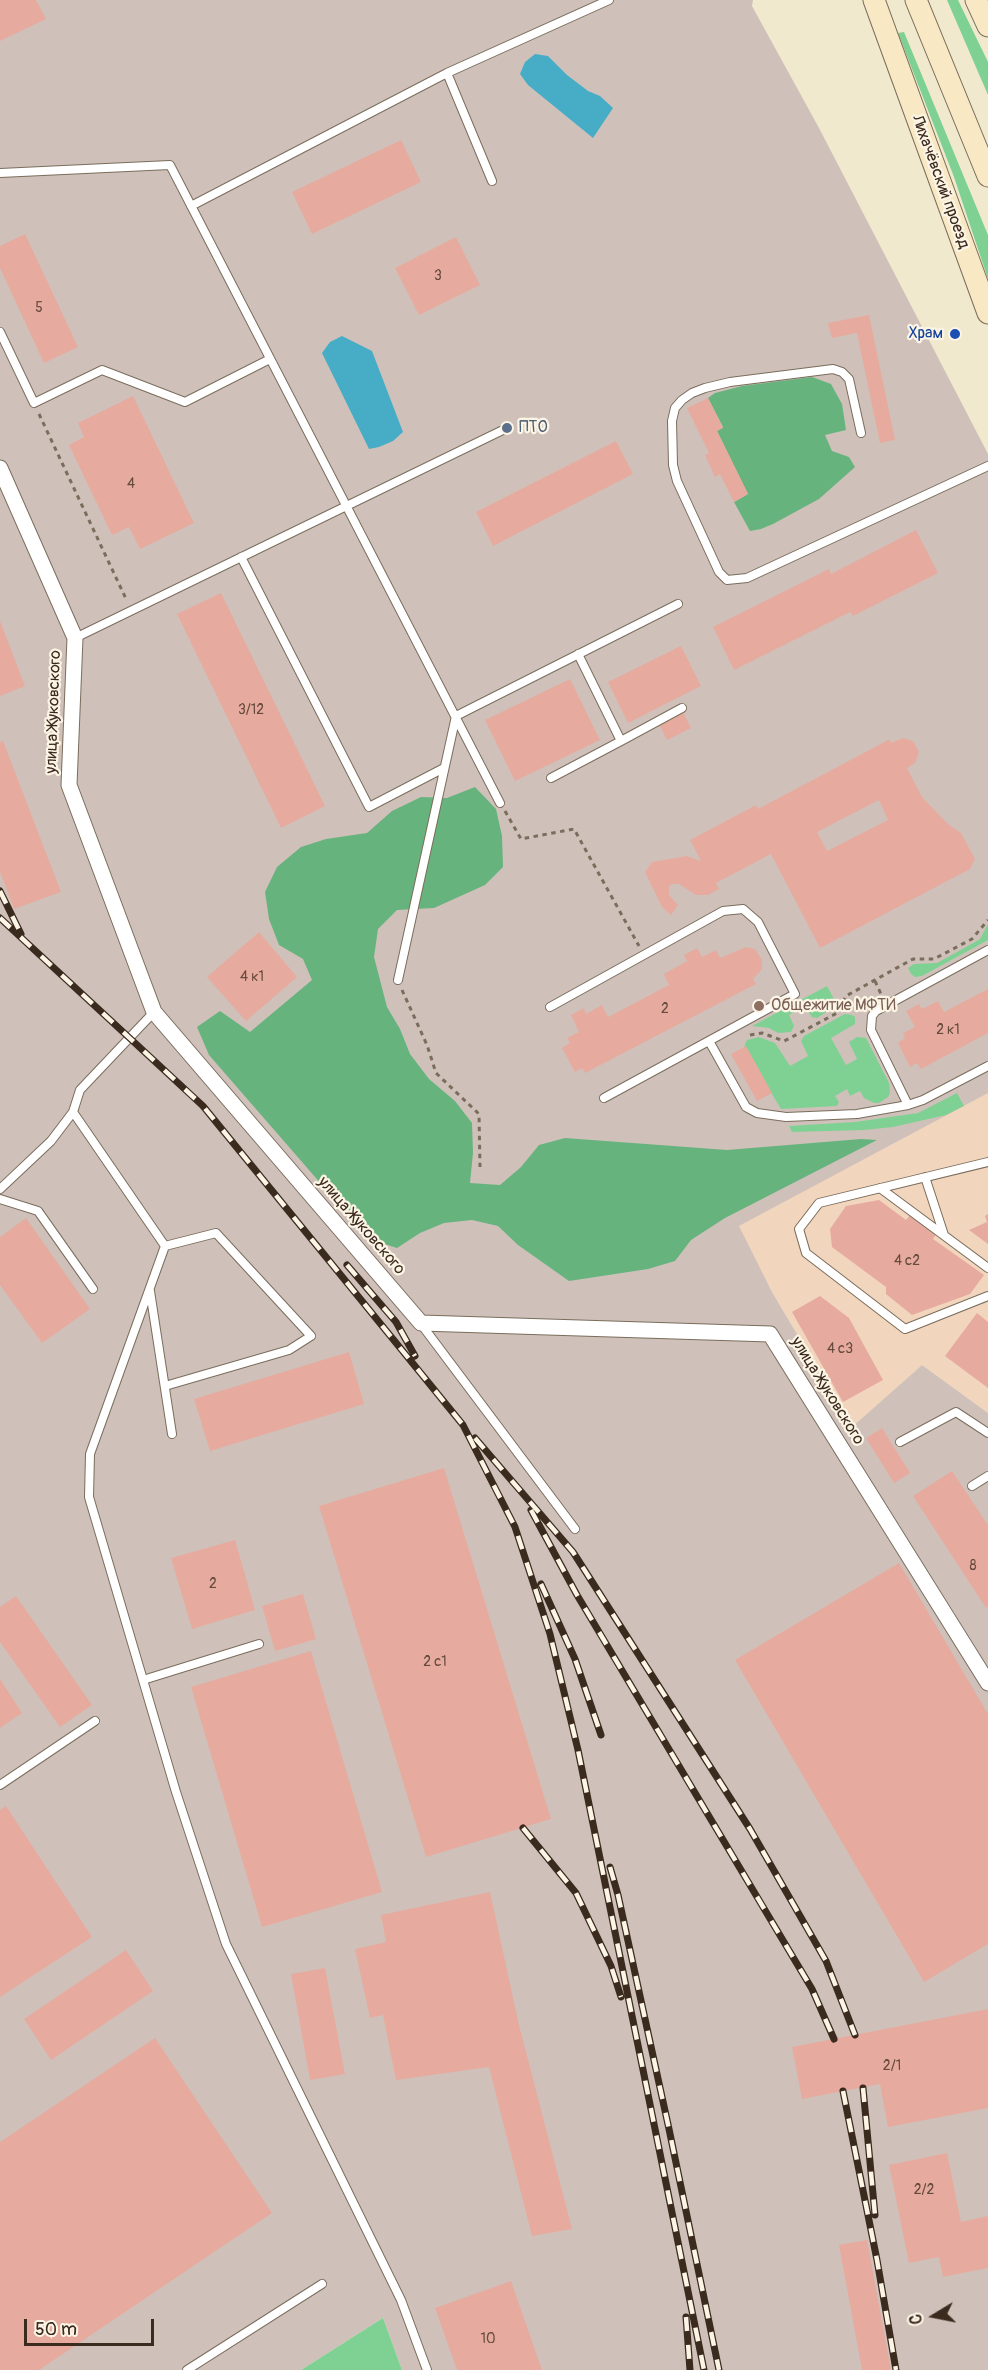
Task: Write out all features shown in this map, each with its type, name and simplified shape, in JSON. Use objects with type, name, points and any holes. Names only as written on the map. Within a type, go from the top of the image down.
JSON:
[{"type":"main road","name":"Лихачёвский проезд","points":[[869,0],[893,51]]},
{"type":"main road","name":"Лихачёвский проезд","points":[[874,0],[988,313]]},
{"type":"main road","points":[[909,0],[988,176]]},
{"type":"main road","points":[[916,0],[946,79]]},
{"type":"main road","points":[[975,0],[988,26]]},
{"type":"street","name":"улица Жуковского","points":[[0,468],[75,638],[69,785],[154,1012],[421,1323],[770,1334],[988,1683]]},
{"type":"lane","points":[[191,206],[447,74],[609,0]]},
{"type":"lane","points":[[447,74],[492,181]]},
{"type":"lane","points":[[0,173],[170,165],[500,803]]},
{"type":"lane","points":[[0,332],[34,403],[102,370],[185,402],[270,359]]},
{"type":"lane","points":[[861,433],[849,379],[842,372],[833,369],[730,382],[705,388],[682,400],[675,408],[672,421],[673,465],[677,481],[719,572],[727,580],[747,579],[988,466]]},
{"type":"lane","points":[[75,638],[507,428]]},
{"type":"lane","points":[[241,557],[369,807],[444,768]]},
{"type":"lane","points":[[456,716],[678,604]]},
{"type":"lane","points":[[578,654],[621,741]]},
{"type":"lane","points":[[551,778],[682,708]]},
{"type":"lane","points":[[398,980],[456,716]]},
{"type":"lane","points":[[550,1007],[723,911],[743,909],[758,922],[795,994],[604,1098]]},
{"type":"lane","points":[[908,1105],[871,1030],[872,1016],[876,1011],[988,950]]},
{"type":"lane","points":[[0,1189],[51,1141],[73,1112],[80,1090],[154,1012]]},
{"type":"lane","points":[[709,1041],[746,1107],[757,1113],[786,1117],[857,1114],[908,1105],[923,1100],[988,1066]]},
{"type":"lane","points":[[73,1112],[165,1245]]},
{"type":"lane","points":[[988,1162],[819,1203],[799,1229],[806,1253],[905,1329],[988,1296]]},
{"type":"lane","points":[[925,1177],[944,1236]]},
{"type":"lane","points":[[880,1188],[988,1268]]},
{"type":"lane","points":[[0,1199],[38,1211],[93,1288]]},
{"type":"lane","points":[[165,1245],[216,1233],[311,1336],[290,1350],[165,1386]]},
{"type":"lane","points":[[165,1245],[90,1454],[89,1497],[143,1680],[226,1944],[401,2300],[427,2370]]},
{"type":"lane","points":[[150,1288],[172,1434]]},
{"type":"lane","points":[[421,1323],[575,1529]]},
{"type":"lane","points":[[900,1442],[956,1412],[988,1433]]},
{"type":"lane","points":[[972,1486],[988,1476]]},
{"type":"lane","points":[[143,1680],[259,1644]]},
{"type":"lane","points":[[0,1785],[95,1721]]},
{"type":"lane","points":[[187,2370],[322,2284]]},
{"type":"path","points":[[34,403],[132,610]]},
{"type":"path","points":[[500,803],[521,838],[573,829],[644,955]]},
{"type":"path","points":[[748,1035],[762,1033],[784,1041],[837,1013],[846,996],[913,959],[934,959],[972,939],[988,920]]},
{"type":"path","points":[[398,980],[427,1045],[435,1073],[479,1114],[480,1167]]},
{"type":"path","points":[[874,981],[883,998]]},
{"type":"shaded area","points":[[0,0],[753,0],[752,6],[819,128],[988,454],[988,1093],[739,1226],[772,1292],[852,1427],[922,1365],[988,1413],[988,2370],[402,2370],[383,2318],[301,2370],[0,2370]]},
{"type":"shaded area","points":[[988,912],[988,1413],[922,1365],[852,1427],[772,1292],[738,1226],[943,1116]]},
{"type":"green space","points":[[947,0],[958,0],[988,62],[988,95]]},
{"type":"green space","points":[[904,32],[988,235],[988,279],[954,177],[898,33]]},
{"type":"green space","points":[[812,377],[831,384],[842,404],[846,430],[825,435],[832,451],[849,457],[855,467],[819,499],[773,524],[750,531],[734,502],[748,494],[717,431],[723,427],[708,398],[715,393],[742,386]]},
{"type":"green space","points":[[475,787],[496,809],[502,836],[503,867],[485,885],[434,908],[397,910],[378,929],[374,957],[387,1007],[400,1029],[410,1054],[429,1079],[455,1101],[472,1123],[473,1153],[470,1183],[500,1185],[521,1167],[539,1145],[565,1138],[727,1150],[861,1139],[877,1140],[725,1218],[691,1240],[675,1261],[648,1269],[569,1281],[518,1245],[498,1226],[472,1220],[444,1223],[420,1233],[397,1248],[369,1239],[209,1055],[197,1027],[220,1011],[250,1032],[312,980],[303,959],[279,945],[269,919],[265,892],[277,867],[301,847],[326,839],[367,833],[392,811],[421,797],[447,798]]},
{"type":"green space","points":[[988,924],[988,940],[922,976],[915,977],[911,974],[908,968],[914,964],[937,963],[980,939]]},
{"type":"green space","points":[[827,986],[835,1001],[834,1007],[817,1018],[812,1017],[805,1006],[789,1015],[794,1026],[791,1032],[778,1033],[769,1028],[752,1026]]},
{"type":"green space","points":[[845,1014],[855,1017],[855,1024],[831,1038],[846,1065],[857,1059],[849,1042],[857,1037],[866,1038],[889,1083],[888,1097],[879,1103],[874,1103],[864,1098],[860,1091],[850,1096],[847,1089],[835,1096],[839,1102],[837,1106],[781,1109],[744,1047],[747,1040],[759,1037],[775,1043],[790,1066],[808,1056],[801,1041],[804,1036]]},
{"type":"green space","points":[[957,1093],[964,1106],[946,1115],[893,1127],[792,1132],[789,1126],[855,1122],[918,1113]]},
{"type":"green space","points":[[383,2318],[402,2370],[301,2370]]},
{"type":"water","points":[[535,54],[548,56],[567,75],[588,91],[600,96],[613,108],[593,138],[528,85],[520,74],[525,62]]},
{"type":"water","points":[[342,336],[372,351],[403,432],[393,441],[379,447],[369,449],[322,353],[330,342]]},
{"type":"building","points":[[0,0],[36,0],[46,19],[0,41]]},
{"type":"building","points":[[401,140],[421,182],[312,234],[292,192]]},
{"type":"building","points":[[25,234],[78,347],[44,363],[0,268],[0,246]]},
{"type":"building","points":[[456,237],[480,285],[419,315],[395,268]]},
{"type":"building","points":[[869,315],[895,440],[880,443],[857,333],[832,338],[828,323]]},
{"type":"building","points":[[133,396],[194,523],[140,549],[129,527],[112,535],[69,445],[84,437],[78,423]]},
{"type":"building","points":[[708,398],[723,428],[717,431],[748,494],[734,502],[720,474],[715,477],[705,455],[709,453],[687,408]]},
{"type":"building","points":[[616,441],[633,474],[493,546],[476,512]]},
{"type":"building","points":[[916,530],[938,573],[853,616],[850,612],[734,670],[713,627],[829,569],[831,574]]},
{"type":"building","points":[[221,593],[325,806],[281,828],[177,614]]},
{"type":"building","points":[[0,621],[25,686],[0,696]]},
{"type":"building","points":[[681,646],[701,686],[628,723],[608,682]]},
{"type":"building","points":[[570,679],[600,740],[515,781],[485,720]]},
{"type":"building","points":[[683,712],[691,728],[667,740],[659,724]]},
{"type":"building","points":[[903,738],[913,741],[919,752],[915,763],[907,768],[922,797],[949,825],[961,833],[975,859],[970,869],[820,948],[771,854],[716,883],[719,889],[708,895],[696,895],[679,884],[671,884],[669,895],[678,905],[671,915],[662,907],[645,872],[652,862],[687,856],[701,861],[690,840],[756,805],[758,809],[890,739],[891,743]],"holes":[[[879,800],[888,820],[827,851],[817,832]]]},
{"type":"building","points":[[3,741],[61,892],[14,909],[0,872],[0,742]]},
{"type":"building","points":[[259,932],[297,977],[246,1021],[207,977]]},
{"type":"building","points":[[746,947],[755,949],[762,960],[762,969],[753,979],[756,984],[585,1073],[582,1068],[575,1072],[562,1048],[570,1043],[567,1038],[579,1032],[571,1015],[584,1008],[586,1014],[602,1005],[608,1017],[669,985],[664,974],[687,961],[684,955],[697,948],[702,957],[716,950],[720,958]]},
{"type":"building","points":[[988,989],[988,1033],[921,1069],[917,1063],[910,1067],[898,1043],[905,1038],[903,1033],[915,1027],[906,1011],[919,1004],[922,1009],[938,1001],[944,1012]]},
{"type":"building","points":[[746,1046],[772,1093],[757,1101],[731,1054]]},
{"type":"building","points":[[879,1200],[906,1220],[911,1214],[937,1233],[933,1239],[984,1275],[970,1294],[912,1315],[886,1294],[886,1287],[832,1247],[830,1229],[846,1206]]},
{"type":"building","points":[[988,1214],[988,1244],[969,1230],[987,1222],[985,1216]]},
{"type":"building","points":[[26,1218],[90,1309],[42,1343],[0,1285],[0,1237]]},
{"type":"building","points":[[820,1296],[849,1318],[883,1380],[843,1402],[792,1312]]},
{"type":"building","points":[[977,1313],[988,1322],[988,1388],[945,1356]]},
{"type":"building","points":[[349,1352],[364,1404],[210,1451],[194,1399]]},
{"type":"building","points":[[882,1428],[910,1473],[894,1483],[866,1438]]},
{"type":"building","points":[[444,1468],[551,1819],[426,1857],[319,1506]]},
{"type":"building","points":[[952,1471],[988,1525],[988,1606],[986,1608],[913,1496]]},
{"type":"building","points":[[235,1540],[255,1610],[192,1629],[171,1558]]},
{"type":"building","points":[[899,1563],[988,1714],[988,1944],[924,1982],[735,1660]]},
{"type":"building","points":[[303,1594],[316,1639],[275,1651],[262,1606]]},
{"type":"building","points":[[16,1596],[92,1705],[60,1727],[0,1642],[0,1607]]},
{"type":"building","points":[[311,1651],[382,1892],[262,1927],[191,1687]]},
{"type":"building","points":[[0,1679],[22,1713],[0,1728]]},
{"type":"building","points":[[6,1806],[92,1937],[0,1997],[0,1810]]},
{"type":"building","points":[[490,1892],[519,2025],[572,2229],[532,2236],[489,2067],[396,2080],[383,2015],[370,2018],[355,1949],[386,1942],[381,1915]]},
{"type":"building","points":[[126,1950],[153,1991],[51,2060],[24,2019]]},
{"type":"building","points":[[325,1968],[345,2074],[310,2080],[291,1974]]},
{"type":"building","points":[[988,2009],[988,2108],[888,2127],[880,2084],[802,2099],[792,2047]]},
{"type":"building","points":[[155,2038],[272,2213],[39,2370],[0,2370],[0,2142]]},
{"type":"building","points":[[947,2153],[961,2222],[988,2216],[988,2268],[943,2277],[939,2257],[909,2263],[889,2165]]},
{"type":"building","points":[[867,2240],[891,2370],[862,2370],[839,2245]]},
{"type":"building","points":[[511,2281],[542,2370],[457,2370],[435,2308]]},
{"type":"railway","points":[[0,891],[21,934]]},
{"type":"railway","points":[[0,918],[203,1106],[463,1425],[515,1527],[550,1634],[578,1750],[704,2370]]},
{"type":"railway","points":[[347,1265],[396,1322],[415,1356]]},
{"type":"railway","points":[[475,1438],[573,1552],[750,1829],[826,1961],[855,2035]]},
{"type":"railway","points":[[531,1510],[577,1595],[812,1989],[834,2039]]},
{"type":"railway","points":[[541,1584],[575,1659],[601,1735]]},
{"type":"railway","points":[[523,1828],[576,1893],[611,1966],[621,1997]]},
{"type":"railway","points":[[610,1867],[669,2129],[719,2370]]},
{"type":"railway","points":[[863,2088],[875,2215]]},
{"type":"railway","points":[[843,2091],[877,2260],[896,2370]]},
{"type":"railway","points":[[686,2317],[690,2370]]},
{"type":"place","name":"Храм","points":[[955,334]]},
{"type":"place","name":"ПТО","points":[[507,428]]},
{"type":"place","name":"Общежитие МФТИ","points":[[759,1006]]}]
